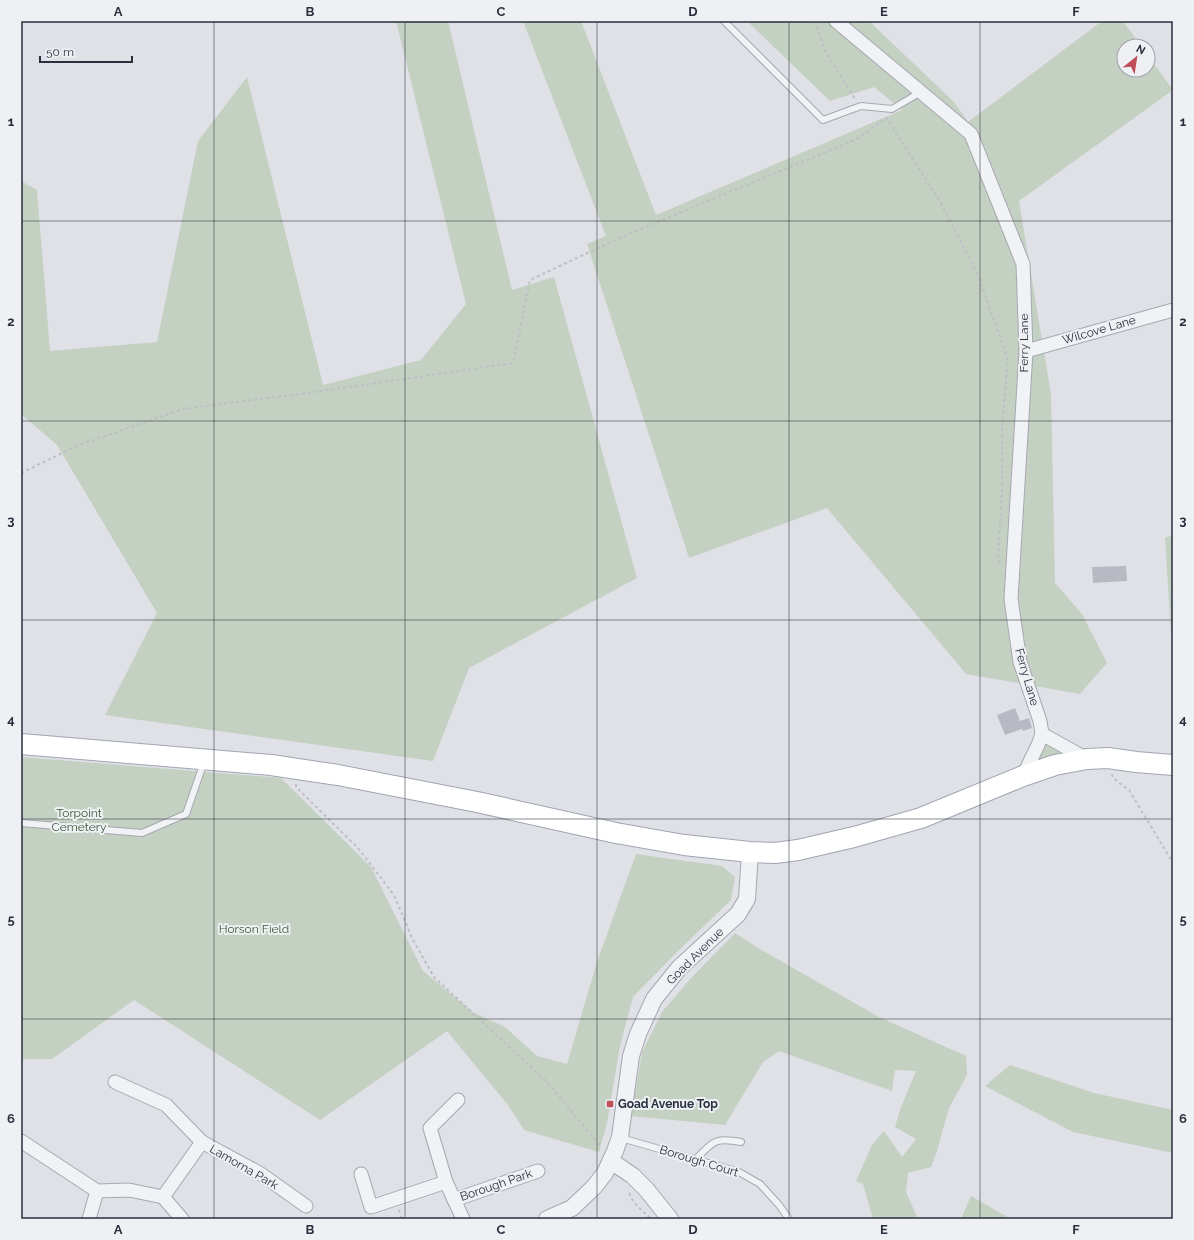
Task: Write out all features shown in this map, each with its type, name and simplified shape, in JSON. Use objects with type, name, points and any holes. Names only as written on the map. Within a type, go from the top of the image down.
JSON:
[{"type":"main road","points":[[21,744],[271,765],[338,775],[470,800],[616,833],[684,845],[775,853],[798,850],[861,835],[921,818],[1023,776],[1055,765],[1087,759],[1108,758],[1173,765]]},
{"type":"street","name":"Ferry Lane","points":[[836,21],[971,134],[1023,264],[1026,351],[1011,599],[1020,662],[1040,721],[1042,734]]},
{"type":"street","name":"Wilcove Lane","points":[[1026,351],[1173,310]]},
{"type":"street","points":[[1023,776],[1042,734],[1087,759]]},
{"type":"street","name":"Goad Avenue","points":[[547,1219],[572,1208],[594,1187],[605,1173],[620,1137],[631,1056],[638,1034],[654,999],[679,968],[738,914],[747,899],[750,852]]},
{"type":"street","name":"Lamorna Park","points":[[115,1082],[166,1105],[202,1142],[261,1174],[306,1206]]},
{"type":"street","name":"Borough Park","points":[[458,1100],[430,1128],[446,1182],[463,1219]]},
{"type":"street","points":[[21,1141],[97,1191],[129,1190],[163,1196],[182,1219]]},
{"type":"street","name":"Lamorna Park","points":[[163,1196],[202,1142]]},
{"type":"street","points":[[611,1161],[637,1180],[670,1219]]},
{"type":"street","name":"Borough Park","points":[[454,1200],[538,1171]]},
{"type":"street","name":"Borough Park","points":[[361,1174],[371,1207],[446,1182]]},
{"type":"street","points":[[89,1219],[97,1191]]},
{"type":"lane","points":[[724,21],[823,120],[860,106],[892,109],[921,92]]},
{"type":"lane","points":[[21,823],[142,833],[186,814],[205,759]]},
{"type":"lane","name":"Borough Court","points":[[620,1137],[730,1169],[752,1179],[768,1192],[779,1205],[786,1218]]},
{"type":"lane","points":[[696,1159],[716,1141],[726,1139],[741,1142]]},
{"type":"path","points":[[815,21],[825,50],[856,100],[886,118],[939,200],[977,273],[1008,360],[1002,427],[1002,494],[998,559],[1000,566]]},
{"type":"path","points":[[21,473],[79,445],[183,409],[315,392],[513,363],[530,280],[617,239],[857,139],[892,114]]},
{"type":"path","points":[[1108,758],[1113,778],[1128,790],[1173,863]]},
{"type":"path","points":[[293,769],[296,787],[358,848],[394,895],[412,938],[434,977],[548,1082],[584,1125],[611,1161]]},
{"type":"path","points":[[626,1190],[638,1208],[651,1219]]},
{"type":"green space","points":[[396,21],[448,21],[512,290],[554,277],[637,578],[469,668],[433,761],[105,715],[157,613],[57,445],[21,414],[21,181],[37,190],[50,351],[157,342],[198,141],[247,77],[323,385],[421,360],[466,304]]},
{"type":"green space","points":[[523,21],[581,21],[656,215],[902,110],[874,87],[830,101],[747,21],[869,21],[954,102],[968,122],[1102,21],[1123,21],[1135,38],[1116,38],[1116,78],[1156,78],[1156,67],[1173,90],[1019,201],[1051,394],[1055,583],[1082,614],[1107,663],[1080,694],[966,674],[827,508],[689,558],[587,244],[606,236]]},
{"type":"green space","points":[[1173,536],[1173,633],[1171,633],[1165,537]]},
{"type":"green space","points":[[1047,741],[1068,754],[1034,763]]},
{"type":"green space","points":[[21,757],[281,778],[371,867],[423,971],[474,1013],[505,1027],[537,1056],[567,1064],[597,962],[636,854],[722,866],[735,877],[731,900],[633,997],[620,1046],[607,1123],[599,1152],[524,1130],[508,1105],[447,1031],[320,1120],[134,1000],[52,1059],[21,1059]]},
{"type":"green space","points":[[735,933],[758,948],[879,1017],[966,1056],[967,1075],[949,1108],[931,1167],[908,1173],[906,1192],[918,1219],[873,1219],[863,1184],[856,1181],[872,1145],[884,1131],[902,1157],[916,1139],[895,1127],[901,1107],[916,1071],[895,1070],[892,1091],[779,1051],[763,1062],[725,1125],[631,1116],[642,1052],[662,1012],[691,978]]},
{"type":"green space","points":[[1010,1065],[1094,1093],[1173,1110],[1173,1153],[1073,1132],[985,1086]]},
{"type":"green space","points":[[971,1196],[1011,1219],[961,1219]]},
{"type":"building","points":[[1126,566],[1127,581],[1093,583],[1092,567]]},
{"type":"building","points":[[1015,708],[1020,721],[1029,718],[1032,728],[1023,731],[1022,729],[1005,735],[997,715]]},
{"type":"place","name":"Goad Avenue Top","points":[[610,1104]]},
{"type":"park label","name":"Torpoint Cemetery","points":[[79,820]]},
{"type":"park label","name":"Horson Field","points":[[254,929]]}]
